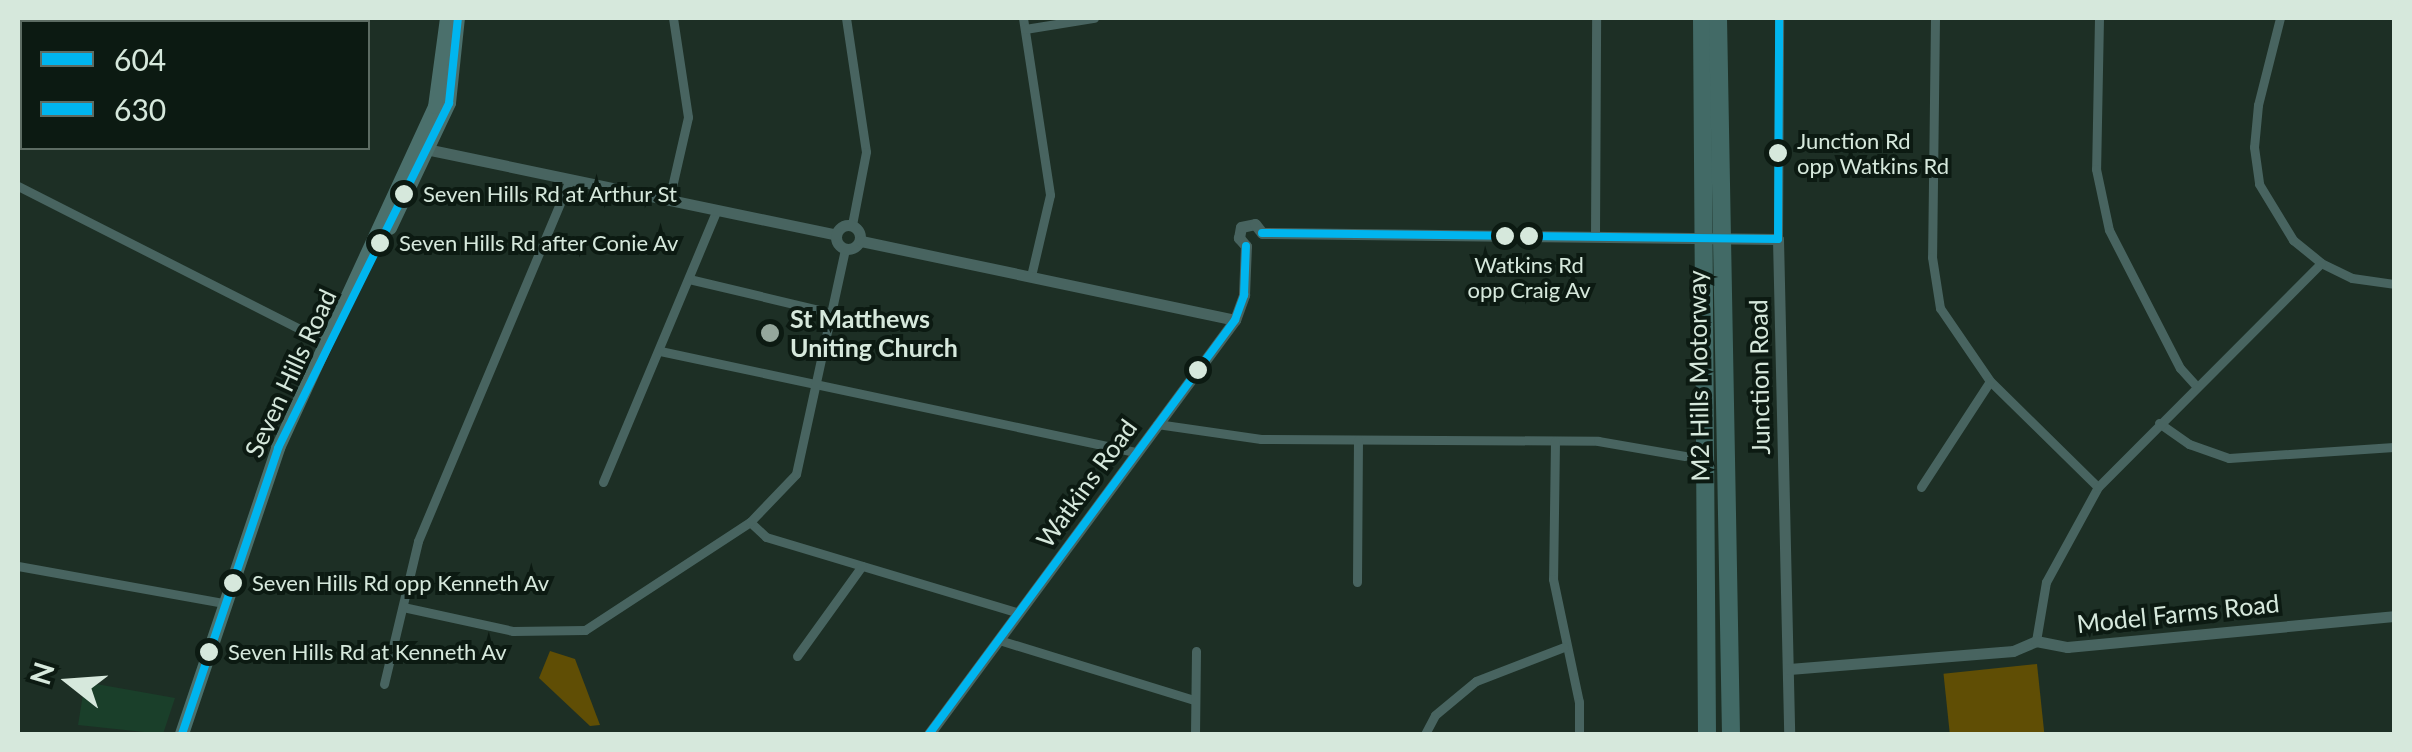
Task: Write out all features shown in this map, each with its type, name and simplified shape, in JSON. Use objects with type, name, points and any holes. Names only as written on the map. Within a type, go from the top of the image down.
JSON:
[{"type":"highway","points":[[1689,18],[1704,160]]},
{"type":"highway","name":"M2 Hills Motorway","points":[[1702,18],[1707,734]]},
{"type":"highway","name":"M2 Hills Motorway","points":[[1718,18],[1731,734]]},
{"type":"highway","points":[[1721,200],[1729,18]]},
{"type":"main road","name":"Seven Hills Road","points":[[422,149],[444,72],[447,18]]},
{"type":"main road","name":"Seven Hills Road","points":[[182,734],[278,448],[454,82],[458,18]]},
{"type":"street","points":[[669,200],[688,117],[672,18]]},
{"type":"street","points":[[846,18],[866,152],[852,226],[860,240]]},
{"type":"street","points":[[1023,18],[1050,195],[1031,276]]},
{"type":"street","points":[[1025,29],[1094,18]]},
{"type":"street","points":[[1595,236],[1596,18]]},
{"type":"street","name":"Junction Road","points":[[1778,18],[1778,239],[1789,734]]},
{"type":"street","points":[[1935,18],[1934,283],[1949,329],[1990,380],[2098,486]]},
{"type":"street","points":[[2098,18],[2096,169],[2109,230],[2128,276],[2196,386]]},
{"type":"street","points":[[2280,18],[2258,105],[2254,147],[2260,184],[2294,240],[2320,263],[2352,278],[2394,284]]},
{"type":"street","points":[[422,149],[836,235],[852,226]]},
{"type":"street","points":[[384,684],[418,541],[570,180]]},
{"type":"street","points":[[18,186],[327,343]]},
{"type":"street","points":[[603,482],[717,210]]},
{"type":"street","points":[[1262,233],[1258,244],[1246,246],[1239,238],[1241,227],[1252,223],[1262,233],[1778,239]]},
{"type":"street","points":[[403,608],[512,632],[563,634],[585,630],[750,522],[796,474],[845,250],[836,235]]},
{"type":"street","points":[[845,250],[860,240],[1235,320]]},
{"type":"street","name":"Watkins Road","points":[[929,734],[1235,320],[1244,295],[1246,246]]},
{"type":"street","points":[[2036,642],[2051,570],[2098,486],[2320,263]]},
{"type":"street","points":[[688,279],[832,313]]},
{"type":"street","points":[[660,351],[1136,452]]},
{"type":"street","points":[[1921,487],[1990,380]]},
{"type":"street","points":[[2159,423],[2189,444],[2228,458],[2394,447]]},
{"type":"street","points":[[1157,424],[1261,439],[1555,440],[1684,456]]},
{"type":"street","points":[[1357,582],[1358,440]]},
{"type":"street","points":[[1555,440],[1553,579],[1564,647],[1580,702],[1580,734]]},
{"type":"street","points":[[750,522],[766,537],[1019,613]]},
{"type":"street","points":[[18,566],[223,604]]},
{"type":"street","points":[[797,656],[862,566]]},
{"type":"street","name":"Model Farms Road","points":[[1789,669],[2012,651],[2036,642],[2067,647],[2394,616]]},
{"type":"street","points":[[999,640],[1194,700]]},
{"type":"street","points":[[1425,734],[1435,715],[1476,682],[1564,647]]},
{"type":"street","points":[[1195,734],[1196,650]]},
{"type":"shaded area","points":[[550,651],[575,659],[600,725],[590,726],[539,678]]},
{"type":"shaded area","points":[[2037,664],[2044,734],[1950,734],[1944,674]]},
{"type":"shaded area","points":[[85,682],[175,698],[163,734],[78,725]]},
{"type":"transit line","name":"630","points":[[182,734],[278,448],[449,103],[458,18]]},
{"type":"transit line","name":"604","points":[[1778,239],[1779,18]]},
{"type":"transit line","name":"604","points":[[1262,233],[1778,239]]},
{"type":"transit line","name":"604","points":[[929,734],[1235,320],[1244,295],[1246,246]]},
{"type":"place","name":"Junction Rd opp Watkins Rd","points":[[1778,153]]},
{"type":"place","name":"Seven Hills Rd at Arthur St","points":[[404,194]]},
{"type":"place","name":"Watkins Rd opp Craig Av","points":[[1529,236]]},
{"type":"place","name":"Seven Hills Rd after Conie Av","points":[[380,243]]},
{"type":"place","name":"St Matthews Uniting Church","points":[[770,333]]},
{"type":"place","name":"Seven Hills Rd opp Kenneth Av","points":[[233,583]]},
{"type":"place","name":"Seven Hills Rd at Kenneth Av","points":[[209,652]]}]
